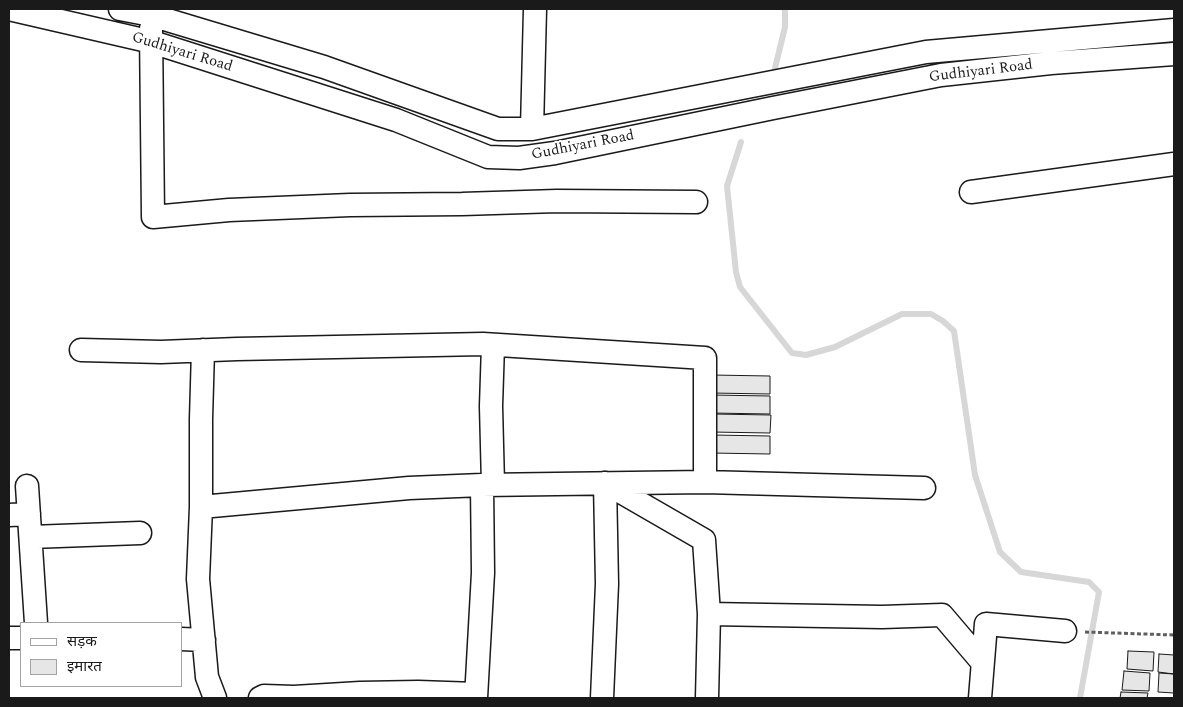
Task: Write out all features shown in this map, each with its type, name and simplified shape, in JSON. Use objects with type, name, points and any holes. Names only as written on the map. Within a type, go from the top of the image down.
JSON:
[{"type":"street","name":"Gudhiyari Road","points":[[9,9],[152,42],[396,120],[488,157],[519,158],[555,153],[941,76],[1051,63],[1174,54]]},
{"type":"street","name":"Gudhiyari Road","points":[[120,9],[151,15],[324,67],[498,129],[532,129],[926,52],[1174,30]]},
{"type":"street","points":[[532,129],[535,9]]},
{"type":"street","points":[[151,15],[153,217],[230,210],[350,205],[462,204],[557,200],[696,202]]},
{"type":"street","points":[[971,192],[1174,164]]},
{"type":"street","points":[[260,698],[264,696],[294,697],[418,692],[476,696],[493,345]]},
{"type":"street","points":[[81,350],[161,352],[493,345],[705,358],[705,482]]},
{"type":"street","points":[[203,350],[198,579],[207,677],[215,698]]},
{"type":"street","points":[[201,507],[409,488],[487,485],[705,482],[924,488]]},
{"type":"street","points":[[605,483],[704,540],[709,614],[707,698]]},
{"type":"street","points":[[602,698],[607,584],[605,483]]},
{"type":"street","points":[[27,486],[19,514],[31,537],[36,622]]},
{"type":"street","points":[[31,537],[140,533]]},
{"type":"street","points":[[709,614],[882,617],[942,615],[982,662]]},
{"type":"street","points":[[980,698],[986,624],[1065,631]]},
{"type":"street","points":[[182,639],[204,640]]},
{"type":"path","points":[[1065,631],[1174,635]]},
{"type":"building","points":[[711,375],[770,376],[770,394],[711,393]]},
{"type":"building","points":[[711,395],[770,396],[770,414],[711,413]]},
{"type":"building","points":[[712,414],[771,415],[770,433],[711,432]]},
{"type":"building","points":[[712,435],[770,436],[770,454],[711,453]]},
{"type":"building","points":[[1128,651],[1154,652],[1153,671],[1127,669]]},
{"type":"building","points":[[1159,654],[1174,655],[1174,674],[1158,672]]},
{"type":"building","points":[[1124,671],[1150,673],[1149,691],[1122,690]]},
{"type":"building","points":[[1159,673],[1174,674],[1174,693],[1158,692]]},
{"type":"building","points":[[1121,692],[1148,693],[1147,698],[1120,698]]},
{"type":"waterway","points":[[775,68],[785,27],[785,9]]},
{"type":"waterway","points":[[741,142],[727,186],[736,272],[740,287],[792,353],[806,355],[835,347],[902,314],[931,314],[943,321],[954,331],[975,475],[1000,552],[1021,572],[1089,582],[1099,592],[1080,698]]}]
